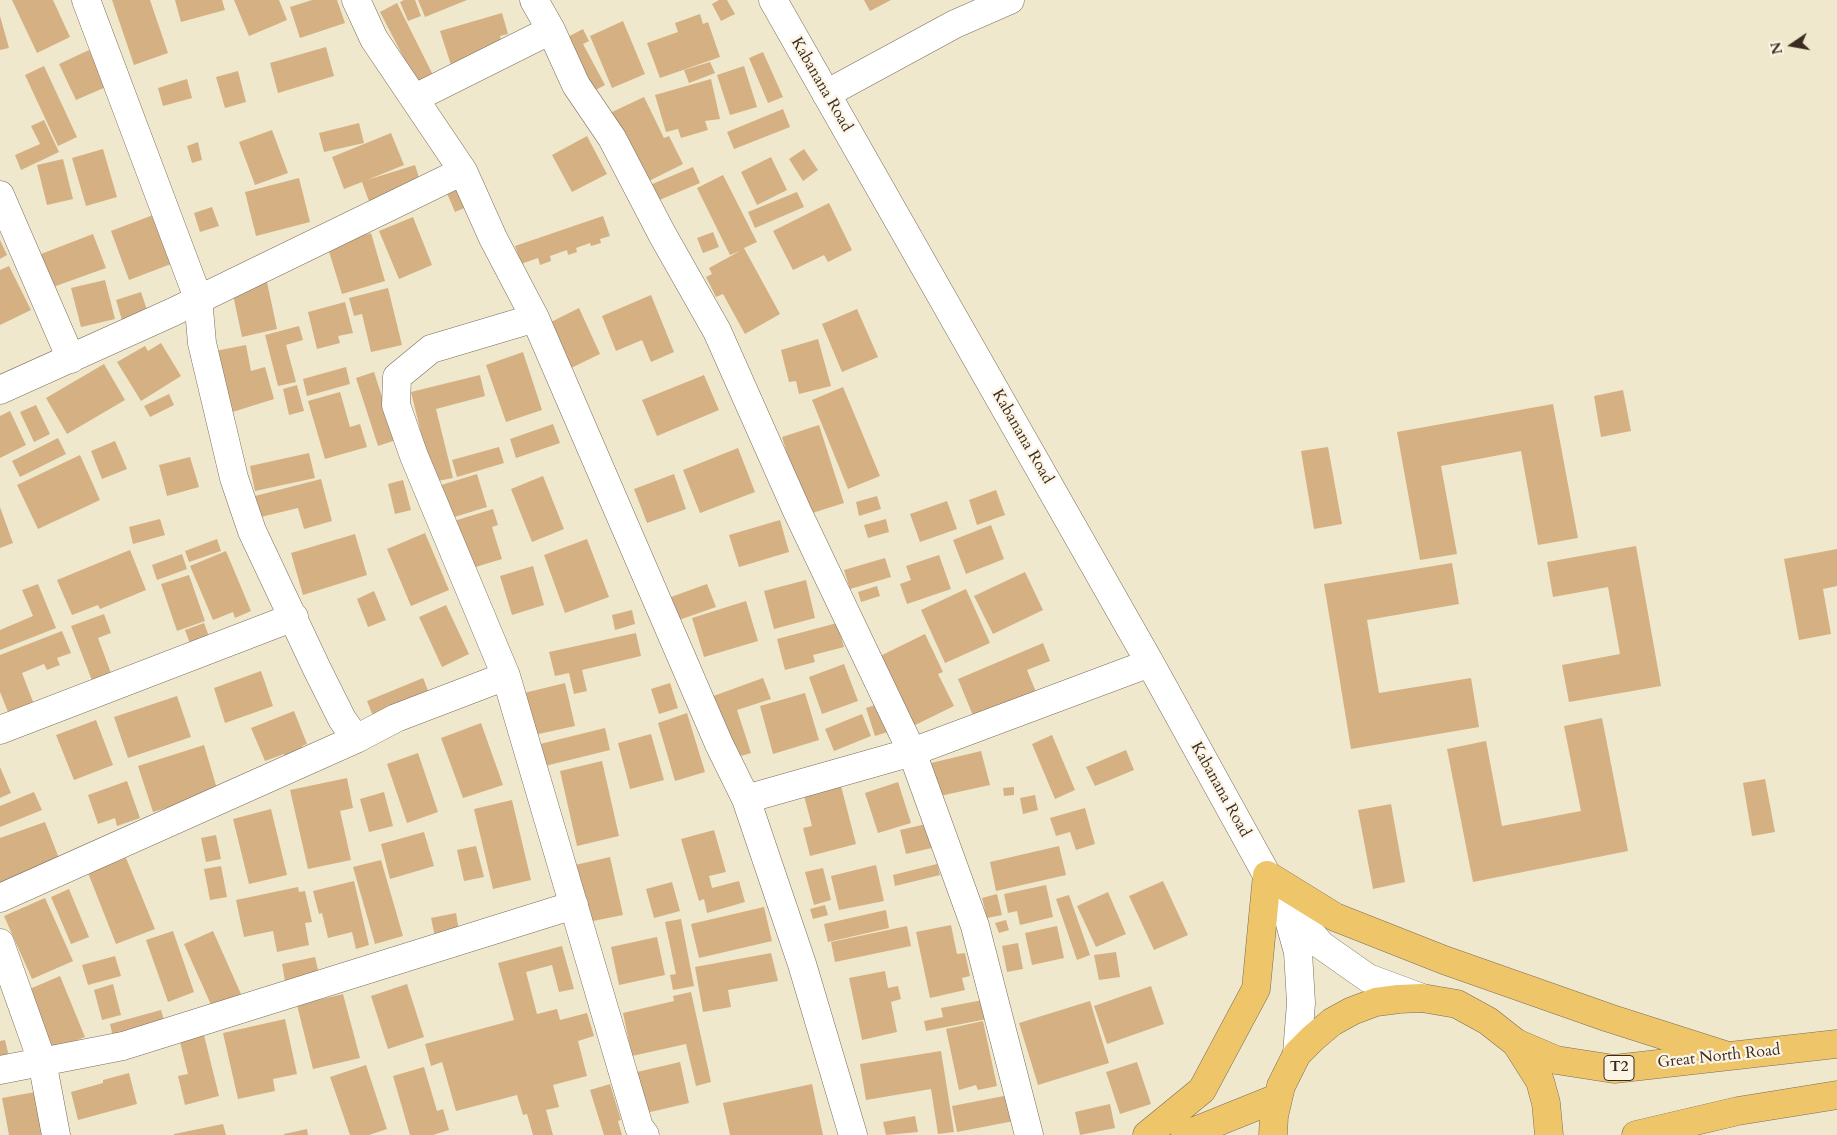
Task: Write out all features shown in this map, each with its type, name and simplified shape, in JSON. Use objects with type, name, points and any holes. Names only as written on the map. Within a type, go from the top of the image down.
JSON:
[{"type":"main road","points":[[1148,1135],[1202,1090],[1256,988],[1267,876],[1335,917],[1444,960],[1609,1018],[1725,1055]]},
{"type":"main road","name":"T2","points":[[1273,1135],[1278,1098],[1297,1054],[1332,1022],[1352,1011],[1376,1002],[1398,998],[1422,998],[1457,1004],[1488,1021],[1516,1042],[1540,1081],[1546,1103],[1549,1135]]},
{"type":"main road","name":"Great North Road","points":[[1516,1042],[1556,1060],[1614,1069],[1725,1055],[1837,1044]]},
{"type":"main road","points":[[1636,1135],[1738,1111],[1837,1095]]},
{"type":"main road","points":[[1185,1135],[1278,1098]]},
{"type":"street","points":[[86,0],[198,298],[202,344],[234,478],[252,531],[342,719],[356,739]]},
{"type":"street","points":[[356,0],[374,39],[463,171],[493,238],[535,318],[719,744],[746,799],[802,964],[852,1135]]},
{"type":"street","points":[[534,0],[551,30],[576,85],[612,138],[662,234],[717,331],[797,511],[912,752],[975,926],[1029,1135]]},
{"type":"street","name":"Kabanana Road","points":[[773,0],[1150,663],[1267,876]]},
{"type":"street","points":[[826,94],[955,24],[1010,0]]},
{"type":"street","points":[[415,98],[551,30]]},
{"type":"street","points":[[0,390],[173,312],[198,298],[463,171]]},
{"type":"street","points":[[0,195],[71,359]]},
{"type":"street","points":[[535,318],[431,349],[397,377],[396,405],[414,456],[506,676],[639,1127],[645,1135]]},
{"type":"street","points":[[0,730],[294,617]]},
{"type":"street","points":[[746,799],[912,752],[1150,663]]},
{"type":"street","points":[[0,898],[356,739],[396,718],[506,676]]},
{"type":"street","points":[[1267,876],[1284,902],[1321,945],[1368,978],[1422,998]]},
{"type":"street","points":[[1284,902],[1298,952],[1301,1003],[1297,1054]]},
{"type":"street","points":[[0,1070],[123,1046],[574,905]]},
{"type":"street","points":[[0,943],[42,1061],[56,1135]]},
{"type":"building","points":[[12,0],[53,0],[70,37],[37,53]]},
{"type":"building","points":[[112,0],[150,0],[168,53],[134,65]]},
{"type":"building","points":[[175,0],[222,0],[225,10],[181,22]]},
{"type":"building","points":[[234,0],[279,0],[287,20],[249,36]]},
{"type":"building","points":[[312,0],[337,0],[345,23],[300,38],[290,7]]},
{"type":"building","points":[[415,0],[421,16],[408,21],[400,2]]},
{"type":"building","points":[[418,0],[467,0],[425,17]]},
{"type":"building","points":[[719,0],[727,0],[735,14],[721,21],[712,4]]},
{"type":"building","points":[[864,0],[891,0],[870,11]]},
{"type":"building","points":[[397,3],[436,81],[420,89],[380,12]]},
{"type":"building","points":[[502,13],[508,34],[500,36],[503,49],[451,65],[440,31]]},
{"type":"building","points":[[700,14],[703,24],[708,22],[720,57],[660,78],[647,43],[678,32],[675,23]]},
{"type":"building","points":[[0,16],[9,48],[0,50]]},
{"type":"building","points":[[623,21],[645,74],[612,88],[590,36]]},
{"type":"building","points":[[583,29],[589,41],[583,44],[605,85],[590,93],[562,40]]},
{"type":"building","points":[[326,47],[334,76],[278,93],[270,63]]},
{"type":"building","points":[[89,50],[106,87],[76,100],[59,64]]},
{"type":"building","points":[[763,52],[783,97],[768,103],[749,58]]},
{"type":"building","points":[[710,62],[715,73],[689,83],[684,70]]},
{"type":"building","points":[[44,66],[77,137],[58,146],[25,75]]},
{"type":"building","points":[[744,66],[757,107],[730,115],[717,75]]},
{"type":"building","points":[[238,71],[246,102],[225,108],[216,77]]},
{"type":"building","points":[[187,79],[192,98],[163,106],[158,88]]},
{"type":"building","points":[[711,79],[720,119],[705,121],[708,130],[681,138],[678,129],[666,132],[655,95]]},
{"type":"building","points":[[644,97],[664,138],[669,136],[683,164],[645,183],[610,113]]},
{"type":"building","points":[[783,109],[790,127],[734,149],[727,132]]},
{"type":"building","points":[[44,120],[59,152],[21,170],[15,155],[40,144],[31,126]]},
{"type":"building","points":[[359,123],[364,143],[324,152],[319,133]]},
{"type":"building","points":[[272,130],[288,173],[255,185],[239,142]]},
{"type":"building","points":[[391,133],[404,165],[367,180],[415,165],[423,190],[371,207],[362,182],[344,189],[332,157]]},
{"type":"building","points":[[587,136],[607,174],[572,192],[552,155]]},
{"type":"building","points":[[198,142],[202,160],[192,163],[187,146]]},
{"type":"building","points":[[103,149],[117,197],[86,206],[72,158]]},
{"type":"building","points":[[804,149],[818,170],[803,181],[789,159]]},
{"type":"building","points":[[771,157],[787,190],[757,205],[741,172]]},
{"type":"building","points":[[63,159],[73,199],[47,205],[37,165]]},
{"type":"building","points":[[693,167],[700,183],[657,201],[650,185]]},
{"type":"building","points":[[723,175],[757,242],[744,248],[780,314],[745,334],[723,294],[716,297],[706,277],[712,274],[709,268],[740,251],[730,255],[697,188]]},
{"type":"building","points":[[456,176],[469,206],[455,212],[442,182]]},
{"type":"building","points":[[299,178],[310,222],[256,236],[245,192]]},
{"type":"building","points":[[797,192],[804,207],[755,228],[748,212]]},
{"type":"building","points":[[829,203],[852,250],[828,262],[824,255],[793,270],[773,231]]},
{"type":"building","points":[[212,207],[219,226],[200,232],[194,213]]},
{"type":"building","points":[[153,215],[171,264],[129,280],[111,231]]},
{"type":"building","points":[[603,216],[610,236],[600,239],[601,243],[591,246],[590,243],[576,248],[577,252],[568,255],[567,250],[550,256],[551,261],[540,265],[538,258],[521,264],[515,246]]},
{"type":"building","points":[[413,217],[432,265],[399,279],[379,231]]},
{"type":"building","points":[[713,232],[719,247],[703,253],[697,238]]},
{"type":"building","points":[[371,233],[385,281],[342,294],[327,245]]},
{"type":"building","points":[[93,234],[106,268],[53,287],[41,254]]},
{"type":"building","points":[[0,240],[7,255],[0,259]]},
{"type":"building","points":[[9,266],[31,310],[0,325],[0,270]]},
{"type":"building","points":[[105,280],[115,319],[81,327],[71,288]]},
{"type":"building","points":[[267,282],[277,329],[242,337],[232,290]]},
{"type":"building","points":[[388,288],[402,345],[371,352],[362,314],[354,316],[349,298]]},
{"type":"building","points":[[141,292],[150,319],[124,327],[116,300]]},
{"type":"building","points":[[651,295],[674,352],[651,362],[642,340],[616,351],[602,316]]},
{"type":"building","points":[[345,302],[353,333],[338,336],[340,343],[317,349],[308,312]]},
{"type":"building","points":[[579,308],[600,354],[569,369],[549,323]]},
{"type":"building","points":[[857,309],[878,357],[842,372],[822,324]]},
{"type":"building","points":[[299,326],[303,340],[286,345],[296,382],[278,386],[265,335]]},
{"type":"building","points":[[818,339],[831,386],[799,394],[796,381],[789,382],[781,350]]},
{"type":"building","points":[[161,343],[181,376],[141,401],[117,362],[145,346],[148,351]]},
{"type":"building","points":[[246,345],[251,371],[265,367],[274,399],[223,415],[210,352]]},
{"type":"building","points":[[523,352],[542,410],[506,422],[486,365]]},
{"type":"building","points":[[104,364],[125,400],[67,434],[46,398]]},
{"type":"building","points":[[346,367],[350,384],[307,396],[303,379]]},
{"type":"building","points":[[374,372],[396,440],[378,446],[356,378]]},
{"type":"building","points":[[480,375],[485,396],[436,409],[453,478],[433,482],[411,392]]},
{"type":"building","points":[[704,375],[719,410],[657,436],[642,400]]},
{"type":"building","points":[[297,385],[304,411],[289,415],[283,389]]},
{"type":"building","points":[[843,387],[880,476],[848,489],[812,400]]},
{"type":"building","points":[[1623,390],[1631,431],[1601,437],[1594,396]]},
{"type":"building","points":[[340,392],[350,427],[360,424],[367,447],[325,459],[308,401]]},
{"type":"building","points":[[169,394],[174,405],[150,417],[144,406]]},
{"type":"building","points":[[1553,404],[1578,538],[1538,545],[1521,451],[1441,466],[1457,554],[1420,560],[1397,432]]},
{"type":"building","points":[[36,405],[50,434],[34,442],[20,412]]},
{"type":"building","points":[[10,411],[26,445],[0,458],[0,416]]},
{"type":"building","points":[[553,424],[560,443],[516,458],[510,439]]},
{"type":"building","points":[[819,425],[844,503],[806,515],[782,437]]},
{"type":"building","points":[[58,438],[66,454],[20,477],[12,461]]},
{"type":"building","points":[[115,441],[127,469],[102,479],[91,451]]},
{"type":"building","points":[[499,447],[504,463],[457,477],[452,460]]},
{"type":"building","points":[[1328,447],[1342,524],[1314,529],[1301,451]]},
{"type":"building","points":[[738,448],[755,492],[700,513],[683,470]]},
{"type":"building","points":[[309,453],[315,478],[255,491],[250,466]]},
{"type":"building","points":[[80,455],[100,500],[38,529],[17,485]]},
{"type":"building","points":[[190,457],[199,487],[167,496],[159,465]]},
{"type":"building","points":[[477,474],[487,507],[448,519],[438,486]]},
{"type":"building","points":[[674,474],[686,509],[647,523],[634,489]]},
{"type":"building","points":[[543,476],[564,529],[532,542],[511,489]]},
{"type":"building","points":[[321,479],[332,521],[304,529],[298,508],[261,517],[255,496]]},
{"type":"building","points":[[403,480],[411,510],[395,514],[388,484]]},
{"type":"building","points":[[996,490],[1005,515],[977,525],[969,500]]},
{"type":"building","points":[[877,496],[881,509],[859,516],[856,502]]},
{"type":"building","points":[[947,501],[957,529],[920,542],[910,514]]},
{"type":"building","points":[[0,507],[13,543],[0,548]]},
{"type":"building","points":[[493,509],[498,525],[492,527],[502,559],[469,569],[454,521]]},
{"type":"building","points":[[160,519],[165,535],[133,544],[129,527]]},
{"type":"building","points":[[886,519],[889,532],[868,538],[864,525]]},
{"type":"building","points":[[780,520],[789,552],[739,567],[729,535]]},
{"type":"building","points":[[991,525],[1004,559],[966,574],[953,540]]},
{"type":"building","points":[[425,533],[449,590],[411,606],[387,549]]},
{"type":"building","points":[[355,534],[367,575],[303,595],[291,553]]},
{"type":"building","points":[[217,539],[221,551],[189,562],[185,551]]},
{"type":"building","points":[[587,539],[609,597],[565,613],[544,555]]},
{"type":"building","points":[[1636,546],[1661,686],[1569,702],[1562,665],[1620,654],[1608,587],[1553,597],[1547,562]]},
{"type":"building","points":[[1837,549],[1837,586],[1823,589],[1831,634],[1799,640],[1784,559]]},
{"type":"building","points":[[130,550],[146,590],[100,609],[98,605],[72,615],[57,580]]},
{"type":"building","points":[[226,551],[251,611],[235,618],[233,612],[213,620],[190,566]]},
{"type":"building","points":[[182,554],[187,569],[157,580],[152,565]]},
{"type":"building","points":[[939,555],[951,589],[907,604],[900,584],[911,580],[906,566]]},
{"type":"building","points":[[885,558],[891,577],[850,589],[844,570]]},
{"type":"building","points":[[1452,563],[1459,604],[1367,620],[1379,693],[1471,678],[1479,727],[1351,749],[1324,584]]},
{"type":"building","points":[[533,566],[544,605],[512,615],[500,576]]},
{"type":"building","points":[[1025,572],[1043,610],[993,634],[974,596]]},
{"type":"building","points":[[189,575],[205,621],[177,631],[161,584]]},
{"type":"building","points":[[806,580],[815,618],[774,629],[764,591]]},
{"type":"building","points":[[38,584],[56,628],[0,650],[0,630],[33,616],[22,590]]},
{"type":"building","points":[[707,584],[716,607],[679,620],[671,597]]},
{"type":"building","points":[[877,586],[880,596],[861,602],[858,592]]},
{"type":"building","points":[[966,589],[990,643],[945,663],[921,610]]},
{"type":"building","points":[[374,591],[386,620],[368,627],[357,599]]},
{"type":"building","points":[[746,601],[758,641],[704,657],[692,618]]},
{"type":"building","points":[[446,605],[469,654],[442,667],[419,617]]},
{"type":"building","points":[[632,610],[635,624],[615,630],[612,615]]},
{"type":"building","points":[[104,614],[111,633],[98,638],[112,676],[93,683],[71,626]]},
{"type":"building","points":[[204,623],[211,642],[192,649],[185,630]]},
{"type":"building","points":[[837,623],[844,647],[813,655],[815,662],[785,670],[777,639]]},
{"type":"building","points":[[62,631],[71,653],[57,658],[60,665],[47,670],[44,664],[22,673],[35,707],[10,717],[0,692],[0,655]]},
{"type":"building","points":[[636,633],[641,656],[582,670],[587,691],[574,694],[569,673],[555,676],[549,652]]},
{"type":"building","points":[[925,634],[943,672],[938,674],[954,706],[907,729],[874,659]]},
{"type":"building","points":[[1043,643],[1050,661],[1027,670],[1036,692],[974,718],[958,679]]},
{"type":"building","points":[[844,664],[858,701],[822,714],[809,677]]},
{"type":"building","points":[[261,671],[273,706],[225,723],[214,688]]},
{"type":"building","points":[[423,678],[431,698],[375,721],[367,701]]},
{"type":"building","points":[[763,678],[771,699],[737,710],[751,753],[734,758],[708,698]]},
{"type":"building","points":[[565,683],[575,726],[534,735],[524,693]]},
{"type":"building","points":[[670,683],[678,708],[659,714],[651,689]]},
{"type":"building","points":[[805,693],[819,740],[773,754],[760,706]]},
{"type":"building","points":[[177,696],[191,737],[128,758],[114,717]]},
{"type":"building","points":[[884,702],[894,730],[875,736],[866,708]]},
{"type":"building","points":[[294,711],[307,744],[302,746],[305,753],[286,761],[284,754],[265,761],[251,728]]},
{"type":"building","points":[[687,713],[705,772],[675,781],[658,723]]},
{"type":"building","points":[[862,714],[871,736],[834,751],[825,729]]},
{"type":"building","points":[[1602,718],[1628,851],[1473,882],[1447,749],[1486,741],[1502,826],[1581,811],[1564,726]]},
{"type":"building","points":[[96,720],[113,765],[74,780],[56,735]]},
{"type":"building","points":[[481,723],[503,785],[463,798],[441,738]]},
{"type":"building","points":[[605,728],[610,750],[537,768],[532,746]]},
{"type":"building","points":[[651,734],[664,780],[630,789],[618,743]]},
{"type":"building","points":[[1052,735],[1075,790],[1055,799],[1032,744]]},
{"type":"building","points":[[204,745],[218,792],[153,812],[138,766]]},
{"type":"building","points":[[1126,750],[1134,770],[1095,786],[1086,767]]},
{"type":"building","points":[[981,751],[990,785],[940,796],[931,763]]},
{"type":"building","points":[[418,753],[438,812],[407,823],[387,764]]},
{"type":"building","points":[[602,761],[619,836],[577,846],[560,771]]},
{"type":"building","points":[[0,767],[11,793],[0,798]]},
{"type":"building","points":[[347,778],[353,808],[340,811],[351,860],[308,869],[290,790]]},
{"type":"building","points":[[1765,779],[1775,832],[1752,836],[1743,783]]},
{"type":"building","points":[[127,781],[140,818],[117,826],[115,818],[98,824],[88,795]]},
{"type":"building","points":[[840,782],[856,844],[810,856],[803,828],[812,826],[803,792]]},
{"type":"building","points":[[898,782],[911,823],[878,833],[865,793]]},
{"type":"building","points":[[1014,787],[1014,795],[1004,796],[1003,788]]},
{"type":"building","points":[[34,792],[42,810],[0,827],[0,806]]},
{"type":"building","points":[[384,792],[393,826],[369,832],[360,799]]},
{"type":"building","points":[[1035,795],[1038,810],[1023,814],[1020,798]]},
{"type":"building","points":[[512,800],[531,880],[493,889],[474,809]]},
{"type":"building","points":[[1391,804],[1405,882],[1373,889],[1358,810]]},
{"type":"building","points":[[1085,808],[1095,844],[1076,850],[1070,832],[1056,836],[1050,818]]},
{"type":"building","points":[[271,809],[287,875],[249,884],[233,819]]},
{"type":"building","points":[[45,822],[62,866],[0,889],[0,838]]},
{"type":"building","points":[[935,822],[940,846],[906,854],[900,830]]},
{"type":"building","points":[[714,830],[726,872],[709,876],[712,888],[739,881],[745,902],[707,913],[704,899],[699,901],[681,839]]},
{"type":"building","points":[[424,832],[434,866],[390,879],[381,844]]},
{"type":"building","points":[[216,835],[221,859],[206,862],[201,838]]},
{"type":"building","points":[[476,846],[484,877],[464,881],[457,850]]},
{"type":"building","points":[[1059,846],[1066,875],[996,891],[990,862]]},
{"type":"building","points":[[610,857],[623,915],[588,922],[575,865]]},
{"type":"building","points":[[126,858],[155,929],[116,944],[88,873]]},
{"type":"building","points":[[381,860],[403,936],[375,944],[353,867]]},
{"type":"building","points":[[937,864],[940,875],[895,886],[893,875]]},
{"type":"building","points":[[876,865],[884,901],[839,910],[831,876]]},
{"type":"building","points":[[221,866],[227,897],[210,900],[204,869]]},
{"type":"building","points":[[823,868],[831,900],[814,905],[805,872]]},
{"type":"building","points":[[354,881],[369,945],[356,949],[352,932],[328,938],[322,913],[319,914],[313,891]]},
{"type":"building","points":[[1163,881],[1188,935],[1154,950],[1129,896]]},
{"type":"building","points":[[672,882],[680,911],[654,918],[646,889]]},
{"type":"building","points":[[1046,885],[1053,917],[1020,925],[1017,911],[1008,913],[1004,894]]},
{"type":"building","points":[[298,887],[299,892],[305,891],[312,922],[305,923],[309,945],[277,952],[273,931],[244,937],[236,900]]},
{"type":"building","points":[[69,889],[89,937],[71,944],[51,897]]},
{"type":"building","points":[[1108,892],[1126,934],[1096,947],[1077,906]]},
{"type":"building","points":[[997,894],[1002,915],[987,918],[982,898]]},
{"type":"building","points":[[1069,895],[1090,955],[1077,960],[1056,899]]},
{"type":"building","points":[[45,898],[73,961],[32,979],[4,916]]},
{"type":"building","points":[[825,905],[828,915],[813,919],[810,909]]},
{"type":"building","points":[[764,907],[772,941],[699,958],[691,924]]},
{"type":"building","points":[[886,910],[889,928],[828,942],[824,924]]},
{"type":"building","points":[[456,913],[460,937],[436,941],[431,918]]},
{"type":"building","points":[[681,919],[694,986],[673,990],[670,975],[676,974],[665,922]]},
{"type":"building","points":[[1006,920],[1009,930],[999,933],[995,923]]},
{"type":"building","points":[[951,925],[957,954],[965,953],[970,976],[962,978],[965,990],[930,998],[916,932]]},
{"type":"building","points":[[907,926],[911,946],[835,962],[831,942]]},
{"type":"building","points":[[1057,926],[1064,958],[1032,965],[1025,933]]},
{"type":"building","points":[[173,931],[194,992],[168,1002],[146,940]]},
{"type":"building","points":[[213,931],[241,994],[212,1007],[184,944]]},
{"type":"building","points":[[657,937],[665,975],[619,985],[611,947]]},
{"type":"building","points":[[1018,943],[1023,969],[1007,972],[1002,946]]},
{"type":"building","points":[[562,946],[574,989],[559,992],[552,965],[526,972],[537,1014],[557,1009],[560,1020],[587,1013],[594,1036],[578,1041],[587,1076],[553,1085],[559,1107],[546,1110],[553,1135],[533,1135],[527,1114],[523,1115],[517,1095],[456,1111],[442,1062],[431,1066],[425,1044],[514,1020],[498,963]]},
{"type":"building","points":[[1116,952],[1120,977],[1099,980],[1094,955]]},
{"type":"building","points":[[771,953],[778,981],[728,990],[731,1007],[703,1012],[695,967]]},
{"type":"building","points":[[115,956],[121,976],[88,985],[82,965]]},
{"type":"building","points":[[315,957],[319,974],[285,981],[282,964]]},
{"type":"building","points":[[885,971],[888,988],[898,986],[901,999],[891,1002],[897,1032],[862,1040],[849,978]]},
{"type":"building","points":[[60,976],[85,1037],[50,1051],[25,991]]},
{"type":"building","points":[[113,984],[121,1015],[102,1020],[94,990]]},
{"type":"building","points":[[407,984],[424,1037],[388,1049],[371,996]]},
{"type":"building","points":[[1151,986],[1164,1024],[1107,1044],[1094,1006]]},
{"type":"building","points":[[691,992],[711,1082],[696,1086],[686,1044],[632,1056],[623,1013],[674,1001],[673,996]]},
{"type":"building","points":[[343,994],[360,1058],[313,1069],[297,1005]]},
{"type":"building","points":[[988,999],[992,1018],[926,1031],[924,1021],[943,1017],[941,1008]]},
{"type":"building","points":[[1090,1001],[1109,1063],[1038,1085],[1019,1023]]},
{"type":"building","points":[[161,1010],[166,1027],[114,1041],[110,1024]]},
{"type":"building","points":[[285,1019],[297,1074],[273,1079],[275,1091],[238,1099],[223,1033]]},
{"type":"building","points":[[983,1021],[997,1086],[978,1090],[976,1085],[959,1090],[946,1029]]},
{"type":"building","points":[[202,1027],[219,1096],[185,1105],[178,1076],[188,1074],[178,1034]]},
{"type":"building","points":[[5,1040],[10,1061],[0,1064],[0,1041]]},
{"type":"building","points":[[941,1051],[954,1132],[938,1134],[931,1089],[866,1100],[860,1064]]},
{"type":"building","points":[[680,1062],[689,1103],[646,1113],[637,1072]]},
{"type":"building","points":[[1137,1062],[1151,1104],[1120,1114],[1106,1072]]},
{"type":"building","points":[[366,1065],[387,1129],[369,1135],[350,1135],[330,1077]]},
{"type":"building","points":[[424,1067],[437,1111],[443,1109],[449,1130],[433,1135],[410,1135],[393,1076]]},
{"type":"building","points":[[129,1073],[137,1104],[78,1120],[71,1092]]},
{"type":"building","points":[[610,1084],[621,1120],[618,1121],[622,1135],[604,1135],[590,1090]]},
{"type":"building","points":[[812,1084],[823,1135],[730,1135],[723,1103]]},
{"type":"building","points":[[35,1092],[43,1135],[9,1135],[2,1098]]},
{"type":"building","points":[[1009,1095],[1014,1121],[957,1132],[952,1106]]},
{"type":"building","points":[[1110,1104],[1115,1128],[1080,1135],[1075,1112]]},
{"type":"building","points":[[915,1116],[918,1132],[886,1135],[883,1122]]},
{"type":"building","points":[[223,1124],[226,1135],[174,1135],[174,1134]]},
{"type":"building","points":[[307,1129],[308,1135],[284,1135],[284,1134]]}]
